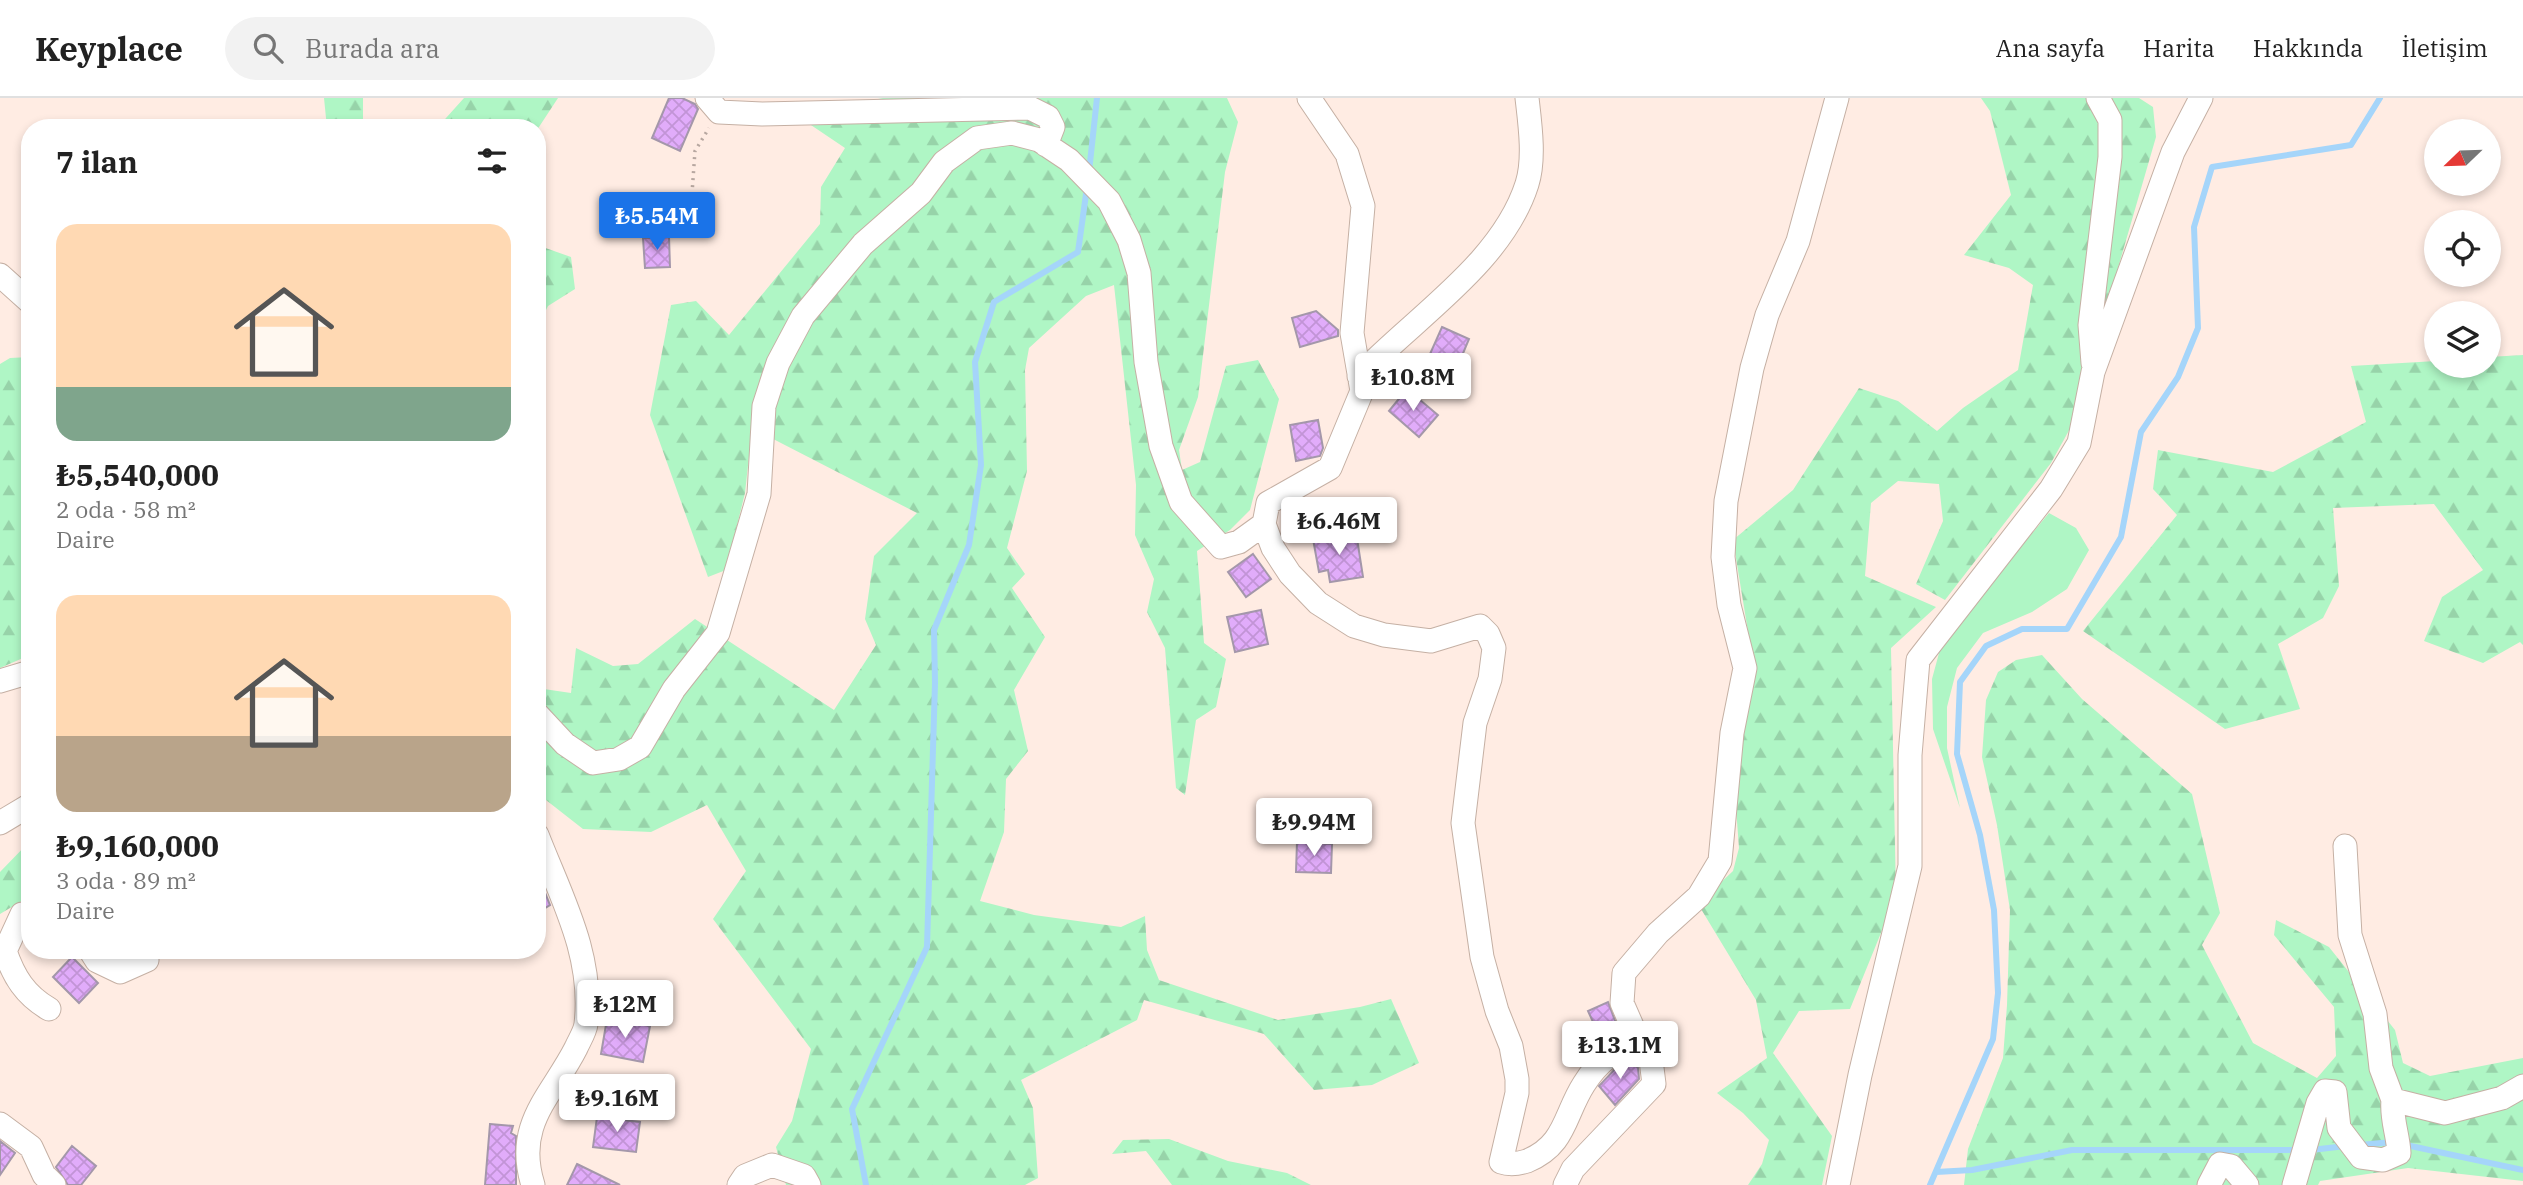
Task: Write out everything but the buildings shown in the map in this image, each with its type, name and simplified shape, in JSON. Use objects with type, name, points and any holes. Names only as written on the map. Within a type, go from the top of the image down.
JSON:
[{"type":"street","points":[[1308,98],[1347,155],[1363,206],[1352,332],[1362,391],[1330,468],[1268,503],[1264,524],[1273,548],[1290,575],[1318,603],[1354,626],[1384,635],[1431,641],[1480,626],[1488,634],[1494,648],[1490,679],[1475,723],[1463,822],[1482,957],[1497,1011],[1511,1046],[1517,1079],[1517,1093],[1501,1162],[1520,1163],[1541,1155],[1555,1143],[1583,1085],[1601,1063],[1620,1047],[1639,1042]]},
{"type":"street","points":[[1359,376],[1389,344],[1447,295],[1511,222],[1528,181],[1530,126],[1527,98]]},
{"type":"street","points":[[1565,1185],[1573,1169],[1654,1084],[1651,1060],[1639,1042],[1622,1003],[1625,973],[1658,933],[1699,896],[1720,861],[1732,733],[1745,668],[1729,605],[1723,557],[1726,501],[1752,368],[1767,315],[1798,241],[1837,98]]},
{"type":"street","points":[[2093,372],[2090,326],[2110,157],[2110,120],[2098,98]]},
{"type":"street","points":[[1838,1185],[1860,1075],[1910,866],[1910,755],[1918,660],[2052,489],[2079,443],[2093,372],[2173,152],[2201,98]]},
{"type":"street","points":[[713,105],[762,114],[1030,108],[1048,117],[1053,127],[1046,145]]},
{"type":"street","points":[[546,724],[565,744],[593,763],[619,760],[640,747],[674,689],[718,633],[759,494],[764,406],[778,363],[803,316],[863,244],[921,193],[944,162],[977,138],[1012,133],[1046,145],[1083,173],[1109,201],[1129,240],[1139,273],[1146,362],[1161,446],[1181,502],[1221,547],[1239,542],[1264,524]]},
{"type":"street","points":[[0,275],[21,294]]},
{"type":"street","points":[[0,681],[21,675]]},
{"type":"street","points":[[0,823],[21,810]]},
{"type":"street","points":[[2294,1185],[2318,1103],[2325,1091],[2335,1092],[2339,1128],[2361,1157],[2383,1160],[2399,1153],[2398,1133],[2391,1116],[2393,1100],[2381,1068],[2375,1014],[2350,934],[2345,846]]},
{"type":"street","points":[[533,1185],[529,1173],[531,1122],[565,1068],[586,1027],[588,980],[574,920],[546,856]]},
{"type":"street","points":[[0,928],[21,915]]},
{"type":"street","points":[[21,921],[5,951],[19,982],[32,999],[49,1009]]},
{"type":"street","points":[[96,959],[120,972],[146,960]]},
{"type":"street","points":[[2393,1100],[2445,1113],[2502,1098],[2523,1086]]},
{"type":"street","points":[[0,1124],[32,1147],[44,1175],[54,1185]]},
{"type":"street","points":[[2209,1185],[2220,1164],[2231,1166],[2247,1185]]},
{"type":"street","points":[[739,1185],[745,1176],[772,1165],[804,1176],[809,1185]]},
{"type":"path","points":[[689,236],[695,151],[713,105]]},
{"type":"green space","points":[[324,98],[363,98],[363,119],[326,119]]},
{"type":"green space","points":[[464,98],[558,98],[544,119],[445,119]]},
{"type":"green space","points":[[883,98],[1227,98],[1238,122],[1225,172],[1198,397],[1179,450],[1182,470],[1200,462],[1226,366],[1258,360],[1279,399],[1250,510],[1230,530],[1197,551],[1204,643],[1226,659],[1216,707],[1196,720],[1185,795],[1176,788],[1165,648],[1147,612],[1154,579],[1135,535],[1136,485],[1114,285],[1086,296],[1029,348],[1025,370],[1027,471],[1007,548],[1025,574],[1012,588],[1045,637],[1014,690],[1028,751],[1006,779],[1004,832],[980,901],[1034,915],[1121,927],[1145,916],[1147,950],[1159,980],[1278,1020],[1360,1007],[1391,999],[1419,1063],[1372,1085],[1314,1090],[1264,1034],[1144,1000],[1137,1020],[1021,1080],[1033,1108],[1038,1178],[1025,1185],[786,1185],[776,1147],[792,1121],[811,1049],[713,919],[746,871],[707,805],[651,832],[583,829],[546,800],[546,689],[571,693],[576,648],[613,666],[638,664],[695,619],[834,710],[876,645],[865,619],[874,556],[917,513],[752,428],[745,493],[726,570],[708,577],[650,415],[671,305],[696,301],[729,335],[820,224],[821,187],[845,148],[802,119],[734,125],[735,103],[863,102]]},
{"type":"green space","points":[[1981,98],[2139,98],[2153,107],[2156,137],[2073,423],[2051,463],[1945,600],[1916,584],[1943,521],[1939,484],[1898,481],[1871,503],[1865,576],[1936,607],[1891,648],[1896,896],[1850,1009],[1799,1011],[1773,1053],[1832,1136],[1822,1185],[1748,1185],[1762,1164],[1769,1140],[1743,1113],[1717,1093],[1767,1058],[1756,1000],[1698,904],[1733,871],[1739,848],[1734,782],[1753,662],[1733,540],[1793,490],[1859,388],[1898,401],[1937,431],[1963,408],[2018,370],[2033,285],[2009,268],[1964,255],[2011,195],[1990,111]]},
{"type":"green space","points":[[546,248],[571,257],[575,289],[546,310]]},
{"type":"green space","points":[[2523,355],[2523,645],[2520,642],[2483,663],[2424,641],[2442,597],[2483,570],[2434,504],[2333,508],[2339,586],[2323,618],[2278,644],[2300,709],[2225,729],[2083,631],[2177,515],[2153,489],[2158,450],[2273,472],[2366,422],[2351,366],[2424,362],[2424,378],[2501,378],[2501,356]]},
{"type":"green space","points":[[21,357],[21,659],[0,668],[0,364],[10,358]]},
{"type":"green space","points":[[2049,513],[2076,528],[2089,550],[2067,589],[2032,612],[1983,633],[1957,668],[1947,707],[1947,748],[1960,808],[1933,729],[1932,679],[1942,642]]},
{"type":"green space","points":[[2042,655],[2082,699],[2192,794],[2220,913],[2202,945],[2253,1043],[2317,1078],[2336,1056],[2334,1007],[2274,935],[2276,920],[2329,947],[2395,1030],[2403,1063],[2430,1076],[2523,1058],[2523,1181],[2408,1168],[2320,1181],[2318,1185],[1964,1185],[1968,1149],[2003,1058],[2007,1005],[2010,910],[1997,825],[1982,757],[1986,700],[1998,672],[2016,660]]},
{"type":"green space","points":[[21,850],[21,901],[0,914],[0,872]]},
{"type":"green space","points":[[1169,1139],[1228,1161],[1287,1173],[1311,1185],[1172,1185],[1146,1151],[1112,1154],[1123,1140]]},
{"type":"waterway","points":[[1089,172],[1097,98]]},
{"type":"waterway","points":[[1930,1185],[1993,1039],[1998,993],[1994,910],[1980,835],[1957,754],[1960,682],[1986,646],[2022,629],[2067,629],[2121,537],[2141,432],[2178,377],[2198,328],[2194,227],[2212,167],[2351,145],[2380,98]]},
{"type":"waterway","points":[[866,1185],[852,1109],[927,947],[935,683],[934,630],[969,545],[981,465],[975,362],[994,302],[1078,252],[1087,187]]},
{"type":"waterway","points":[[2360,1145],[2392,1142],[2523,1170]]},
{"type":"waterway","points":[[2311,1150],[2346,1146]]},
{"type":"waterway","points":[[1936,1172],[1972,1170],[2072,1150],[2300,1150]]}]
